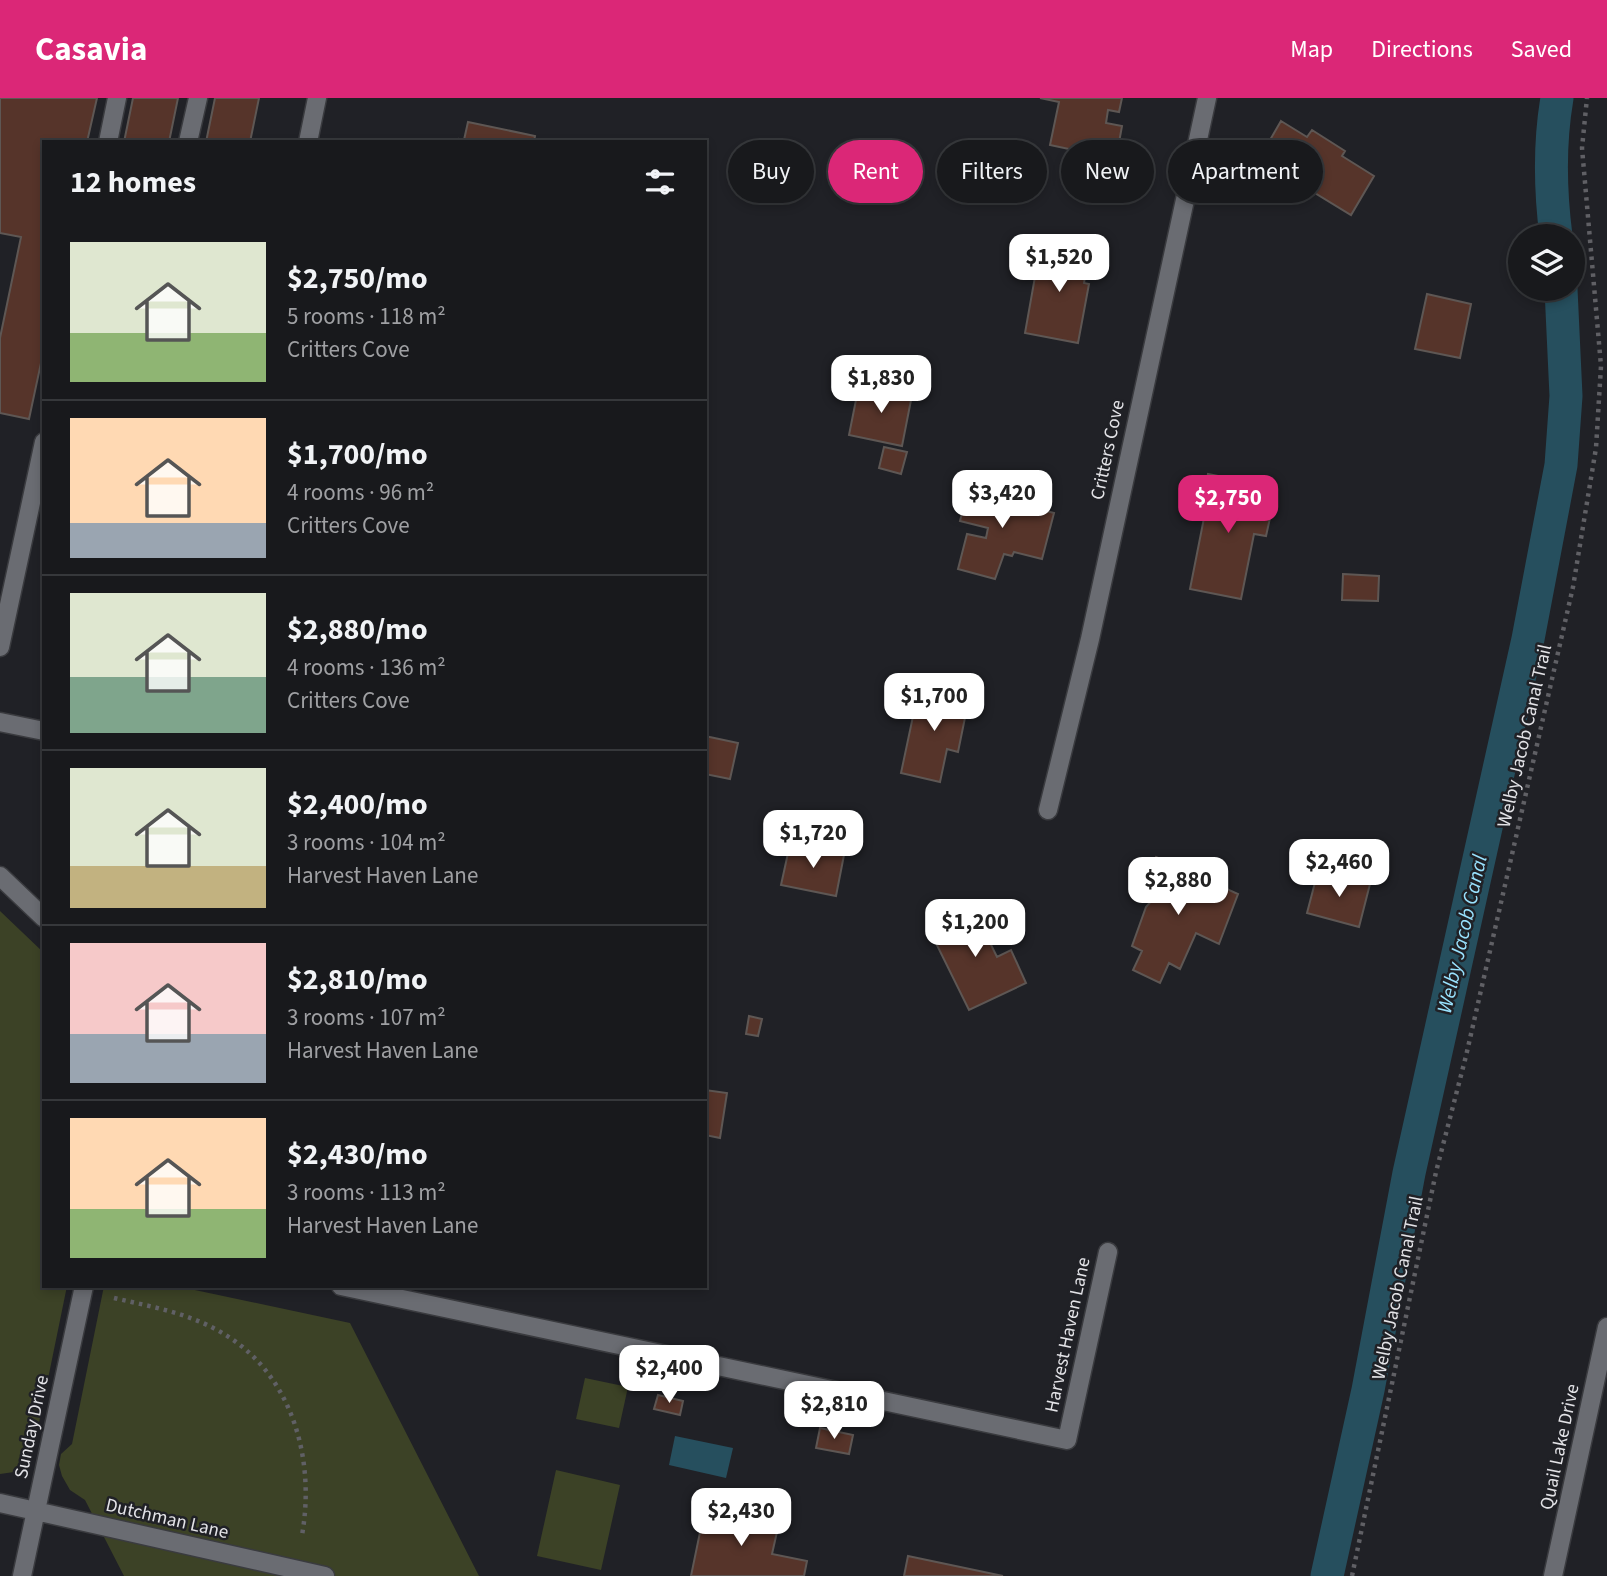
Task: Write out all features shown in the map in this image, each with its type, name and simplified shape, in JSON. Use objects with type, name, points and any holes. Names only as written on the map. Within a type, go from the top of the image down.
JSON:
[{"type":"street","points":[[108,140],[117,98]]},
{"type":"street","points":[[188,140],[198,98]]},
{"type":"street","points":[[308,140],[317,98]]},
{"type":"street","name":"Critters Cove","points":[[1048,810],[1090,639],[1207,98]]},
{"type":"street","points":[[0,648],[42,451]]},
{"type":"street","points":[[3,728],[42,731]]},
{"type":"street","points":[[0,876],[42,916]]},
{"type":"street","name":"Harvest Haven Lane","points":[[350,1288],[1067,1440],[1108,1252]]},
{"type":"street","name":"Sunday Drive","points":[[22,1576],[84,1288]]},
{"type":"street","name":"Quail Lake Drive","points":[[1553,1576],[1607,1327]]},
{"type":"street","name":"Dutchman Lane","points":[[0,1503],[325,1576]]},
{"type":"path","name":"Welby Jacob Canal Trail","points":[[1352,1576],[1436,1172],[1466,1056],[1573,587],[1597,448],[1601,366],[1582,148],[1587,98]]},
{"type":"path","points":[[114,1298],[170,1311],[218,1330],[253,1358],[269,1377],[283,1396],[302,1443],[307,1495],[302,1535]]},
{"type":"green space","points":[[0,911],[42,951],[42,1288],[67,1288],[32,1457],[14,1472],[0,1474]]},
{"type":"green space","points":[[104,1288],[185,1288],[350,1323],[479,1576],[124,1576],[85,1500],[70,1490],[62,1476],[59,1465],[61,1454],[72,1444]]},
{"type":"green space","points":[[585,1378],[628,1387],[619,1428],[576,1419]]},
{"type":"green space","points":[[556,1470],[620,1485],[601,1570],[537,1556]]},
{"type":"water","points":[[675,1436],[733,1448],[726,1478],[669,1465]]},
{"type":"building","points":[[0,98],[97,98],[87,140],[42,140],[42,358],[29,419],[0,413],[0,338],[21,237],[0,233]]},
{"type":"building","points":[[133,98],[178,98],[169,140],[124,140]]},
{"type":"building","points":[[215,98],[259,98],[250,140],[206,140]]},
{"type":"building","points":[[1040,98],[1122,98],[1119,112],[1108,110],[1106,123],[1122,126],[1119,140],[1061,140],[1061,147],[1050,145],[1059,102]]},
{"type":"building","points":[[1281,121],[1307,137],[1312,130],[1345,151],[1342,156],[1374,176],[1351,215],[1323,198],[1323,140],[1270,140]]},
{"type":"building","points":[[468,122],[535,136],[534,140],[464,140]]},
{"type":"building","points":[[1041,243],[1089,252],[1084,283],[1089,284],[1078,343],[1025,333]]},
{"type":"building","points":[[1427,294],[1471,304],[1460,358],[1415,349]]},
{"type":"building","points":[[859,385],[912,395],[902,446],[849,435]]},
{"type":"building","points":[[884,447],[907,452],[901,474],[879,468]]},
{"type":"building","points":[[1208,474],[1264,485],[1258,515],[1270,518],[1266,536],[1254,534],[1241,599],[1190,589],[1205,513],[1201,512]]},
{"type":"building","points":[[1000,486],[1030,494],[1027,506],[1054,513],[1042,559],[1014,552],[1012,556],[1004,554],[995,579],[958,569],[967,534],[986,538],[988,528],[960,521],[968,489],[997,497]]},
{"type":"building","points":[[1343,574],[1379,576],[1378,601],[1342,600]]},
{"type":"building","points":[[919,688],[969,698],[958,752],[947,749],[940,782],[901,773]]},
{"type":"building","points":[[707,736],[738,743],[730,779],[707,774]]},
{"type":"building","points":[[790,844],[844,855],[836,896],[781,885]]},
{"type":"building","points":[[1156,857],[1238,894],[1219,944],[1196,933],[1180,969],[1169,963],[1160,983],[1133,970],[1142,951],[1132,946],[1146,907],[1154,898],[1140,891]]},
{"type":"building","points":[[1318,871],[1370,884],[1359,927],[1307,913]]},
{"type":"building","points":[[972,906],[997,957],[1011,950],[1026,983],[969,1010],[928,927]]},
{"type":"building","points":[[749,1016],[762,1019],[758,1036],[746,1034]]},
{"type":"building","points":[[707,1090],[727,1093],[720,1138],[707,1135]]},
{"type":"building","points":[[658,1395],[683,1401],[680,1415],[654,1409]]},
{"type":"building","points":[[820,1428],[853,1435],[849,1454],[816,1448]]},
{"type":"building","points":[[705,1508],[779,1523],[772,1554],[807,1561],[804,1576],[691,1576]]},
{"type":"building","points":[[908,1556],[1003,1576],[904,1576]]},
{"type":"waterway","name":"Welby Jacob Canal","points":[[1555,224],[1551,167],[1557,98]]},
{"type":"waterway","name":"Welby Jacob Canal","points":[[1327,1576],[1368,1390],[1409,1173],[1528,639],[1561,465],[1566,396],[1562,301]]}]
